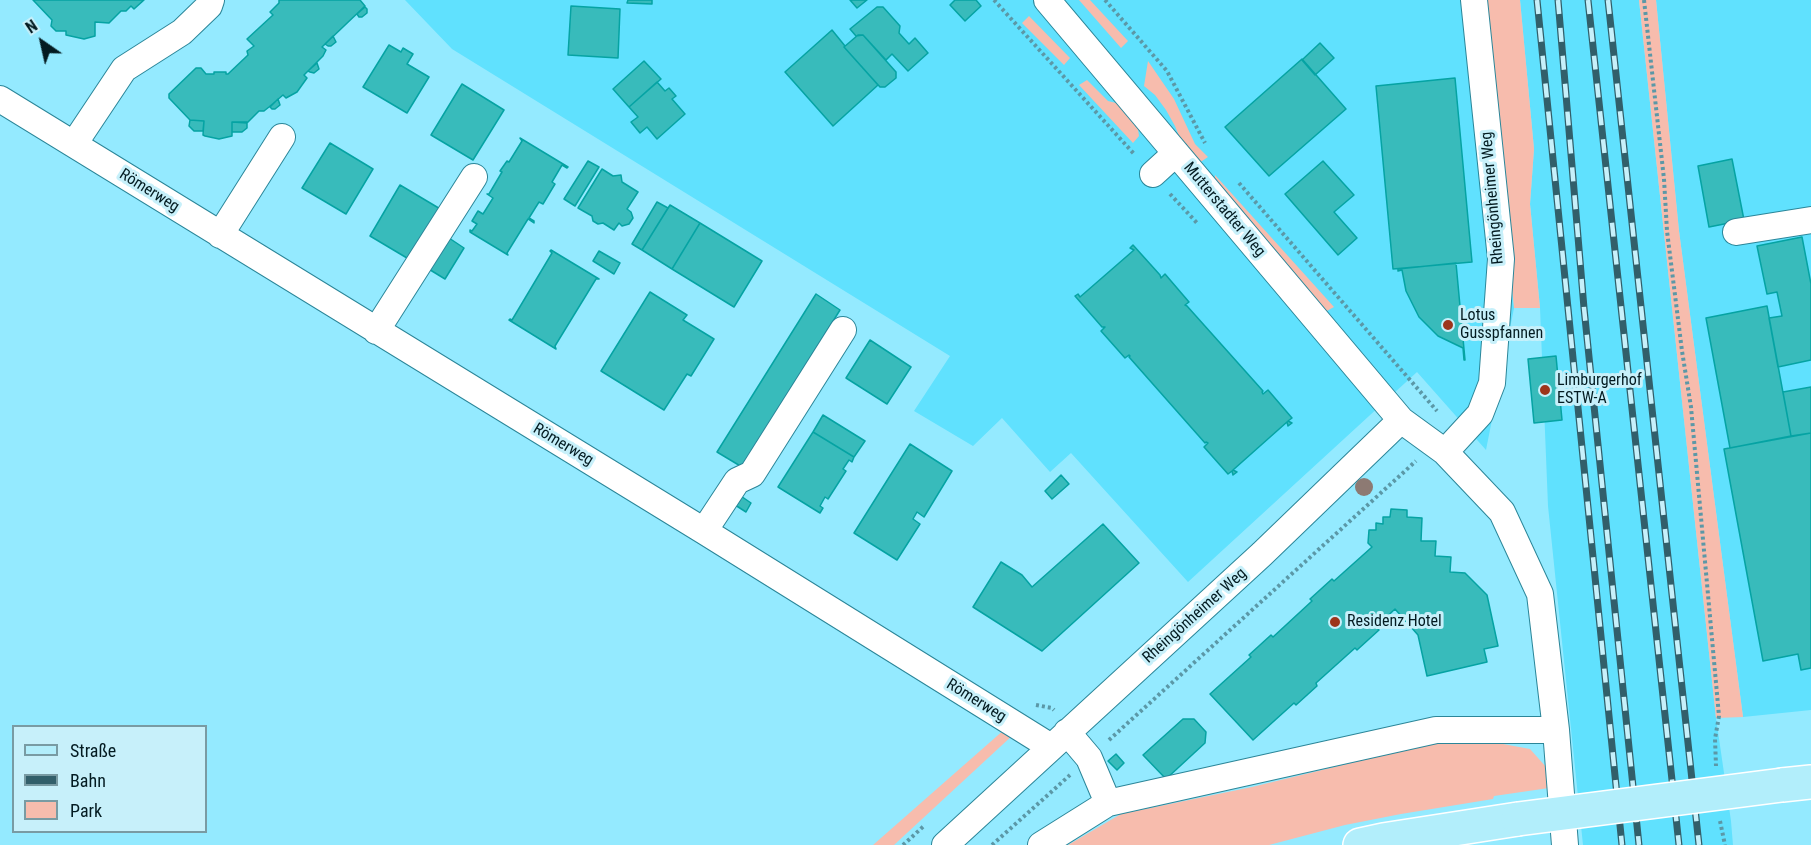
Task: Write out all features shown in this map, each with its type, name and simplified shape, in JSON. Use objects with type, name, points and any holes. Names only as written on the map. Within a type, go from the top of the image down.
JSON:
[{"type":"main road","points":[[1360,845],[1518,819],[1796,783]]},
{"type":"street","points":[[74,144],[124,69],[182,32],[209,6],[211,0]]},
{"type":"street","name":"Mutterstadter Weg","points":[[1047,0],[1401,420]]},
{"type":"street","name":"Rheingönheimer Weg","points":[[1452,444],[1480,414],[1492,383],[1501,259],[1474,0]]},
{"type":"street","name":"Römerweg","points":[[0,99],[704,531],[1089,758],[1108,803]]},
{"type":"street","points":[[220,235],[282,137]]},
{"type":"street","points":[[1153,174],[1176,153]]},
{"type":"street","points":[[376,331],[474,177]]},
{"type":"street","points":[[1736,232],[1811,219]]},
{"type":"street","points":[[704,531],[737,481],[752,474],[843,330]]},
{"type":"street","points":[[1401,420],[1452,444],[1502,512],[1540,594],[1556,730],[1564,845]]},
{"type":"street","name":"Rheingönheimer Weg","points":[[945,845],[1262,554],[1401,420]]},
{"type":"street","points":[[1041,845],[1108,803],[1436,730],[1556,730]]},
{"type":"path","points":[[994,0],[1198,224]]},
{"type":"path","points":[[1105,0],[1167,70],[1205,143]]},
{"type":"path","points":[[1644,0],[1664,179],[1667,231],[1691,407],[1719,716]]},
{"type":"path","points":[[992,845],[1418,458],[1452,444],[1236,179]]},
{"type":"path","points":[[1720,824],[1725,845]]},
{"type":"shaded area","points":[[405,0],[1483,0],[1514,308],[1486,450],[1417,372],[1188,582],[1071,453],[1050,472],[1002,418],[973,446],[914,411],[950,356],[452,49]]},
{"type":"shaded area","points":[[1520,0],[1639,0],[1716,718],[1733,845],[1583,845],[1548,506],[1540,308],[1530,204],[1534,149]]},
{"type":"shaded area","points":[[1656,0],[1811,0],[1811,710],[1743,717],[1679,231]]},
{"type":"green space","points":[[1079,0],[1090,0],[1128,41],[1121,48]]},
{"type":"green space","points":[[1483,0],[1520,0],[1534,149],[1530,204],[1540,308],[1514,308]]},
{"type":"green space","points":[[1639,0],[1656,0],[1679,231],[1743,717],[1716,718]]},
{"type":"green space","points":[[1029,16],[1070,58],[1064,65],[1022,23]]},
{"type":"green space","points":[[1148,61],[1174,99],[1195,144],[1208,157],[1199,163],[1181,141],[1166,110],[1155,95],[1144,86]]},
{"type":"green space","points":[[1087,80],[1108,101],[1120,104],[1137,122],[1139,136],[1133,143],[1079,85]]},
{"type":"green space","points":[[1215,175],[1334,307],[1325,312],[1215,183]]},
{"type":"green space","points":[[1005,729],[1014,734],[894,845],[873,845]]},
{"type":"green space","points":[[1487,741],[1530,749],[1547,768],[1549,788],[1494,796],[1493,799],[1345,825],[1269,845],[1068,845],[1121,814],[1252,787],[1433,743]]},
{"type":"building","points":[[33,0],[144,0],[134,9],[131,6],[126,11],[121,11],[109,23],[95,22],[95,36],[84,39],[66,35],[66,31],[56,31],[51,26],[52,20]]},
{"type":"building","points":[[279,0],[360,0],[365,6],[322,47],[326,50],[323,56],[304,75],[307,78],[297,92],[286,98],[283,95],[264,111],[259,111],[247,123],[232,122],[232,136],[219,139],[203,135],[204,121],[190,120],[169,98],[169,94],[196,68],[201,68],[206,74],[226,72],[228,74],[248,55],[247,51],[254,46],[247,39],[273,15],[270,12]]},
{"type":"building","points":[[628,0],[652,0],[652,4],[627,3]]},
{"type":"building","points":[[850,0],[867,0],[857,8]]},
{"type":"building","points":[[955,0],[976,0],[981,6],[965,21],[950,5]]},
{"type":"building","points":[[571,6],[620,9],[618,58],[568,55]]},
{"type":"building","points":[[365,7],[367,13],[359,17],[357,14]]},
{"type":"building","points":[[877,7],[883,7],[900,26],[899,33],[909,44],[915,38],[928,53],[908,71],[892,54],[886,60],[863,35],[856,36],[850,29]]},
{"type":"building","points":[[832,30],[878,85],[833,126],[785,72]]},
{"type":"building","points":[[858,35],[863,35],[896,72],[896,78],[885,87],[880,87],[844,47]]},
{"type":"building","points":[[333,36],[336,42],[331,46],[325,44]]},
{"type":"building","points":[[1320,43],[1334,58],[1315,75],[1302,60]]},
{"type":"building","points":[[389,45],[401,52],[403,48],[413,54],[407,64],[429,77],[407,113],[363,87]]},
{"type":"building","points":[[1302,59],[1346,109],[1269,176],[1225,127]]},
{"type":"building","points":[[644,61],[661,79],[629,107],[613,89]]},
{"type":"building","points":[[317,63],[319,69],[314,73],[308,71]]},
{"type":"building","points":[[1455,78],[1472,262],[1393,269],[1376,86]]},
{"type":"building","points":[[657,82],[665,91],[669,88],[676,96],[672,99],[685,114],[657,139],[647,127],[640,133],[631,122],[638,117],[629,107]]},
{"type":"building","points":[[462,84],[504,110],[473,160],[431,135]]},
{"type":"building","points":[[278,99],[280,105],[272,109],[270,107]]},
{"type":"building","points":[[190,120],[204,121],[203,131],[194,131],[189,126]]},
{"type":"building","points":[[232,122],[247,122],[247,128],[242,132],[232,132]]},
{"type":"building","points":[[520,138],[568,167],[562,165],[552,182],[555,184],[543,204],[539,202],[529,218],[534,223],[528,219],[507,253],[508,255],[470,230],[472,231],[477,224],[472,221],[478,211],[483,214],[493,198],[487,194],[502,172],[500,171],[507,161],[509,162],[522,141]]},
{"type":"building","points":[[330,143],[373,169],[346,214],[302,188]]},
{"type":"building","points":[[1732,159],[1744,220],[1709,227],[1698,166]]},
{"type":"building","points":[[588,161],[599,167],[575,206],[564,199]]},
{"type":"building","points":[[1323,161],[1354,195],[1334,212],[1357,238],[1338,255],[1285,194]]},
{"type":"building","points":[[602,169],[613,176],[621,175],[622,182],[638,192],[627,209],[633,218],[629,224],[622,226],[619,223],[614,230],[603,223],[598,224],[593,221],[592,216],[578,208]]},
{"type":"building","points":[[400,185],[442,210],[412,261],[370,236]]},
{"type":"building","points":[[657,202],[668,208],[642,250],[632,244]]},
{"type":"building","points":[[670,205],[700,223],[672,269],[642,250]]},
{"type":"building","points":[[700,223],[762,261],[734,307],[672,269]]},
{"type":"building","points":[[446,236],[464,248],[445,279],[427,268]]},
{"type":"building","points":[[1802,237],[1811,284],[1811,360],[1778,367],[1769,318],[1782,316],[1777,292],[1767,294],[1757,246]]},
{"type":"building","points":[[1133,245],[1161,278],[1165,274],[1189,302],[1185,305],[1263,391],[1263,394],[1268,390],[1292,418],[1288,421],[1292,423],[1288,426],[1287,422],[1233,470],[1237,472],[1233,475],[1232,471],[1228,474],[1204,447],[1208,443],[1205,443],[1130,356],[1125,358],[1101,331],[1105,327],[1102,327],[1075,296],[1078,294],[1080,297],[1134,250],[1130,248]]},
{"type":"building","points":[[551,250],[599,279],[596,279],[555,346],[556,349],[509,320],[512,320],[552,253]]},
{"type":"building","points":[[599,251],[620,263],[614,274],[593,261]]},
{"type":"building","points":[[1456,263],[1465,360],[1463,348],[1438,336],[1419,317],[1406,291],[1402,270],[1398,271],[1398,269]]},
{"type":"building","points":[[650,292],[687,315],[683,320],[714,339],[691,376],[687,374],[664,410],[601,371]]},
{"type":"building","points":[[816,294],[840,310],[742,467],[717,452]]},
{"type":"building","points":[[1767,306],[1791,436],[1730,448],[1706,318]]},
{"type":"building","points":[[870,340],[911,367],[887,404],[846,378]]},
{"type":"building","name":"Limburgerhof ESTW-A","points":[[1556,356],[1562,420],[1534,423],[1528,359]]},
{"type":"building","points":[[1811,387],[1811,433],[1791,436],[1783,392]]},
{"type":"building","points":[[823,415],[865,441],[854,457],[813,432]]},
{"type":"building","points":[[813,432],[854,457],[852,462],[849,460],[843,469],[846,471],[828,499],[825,497],[820,506],[823,508],[820,513],[778,487]]},
{"type":"building","points":[[1811,433],[1811,668],[1801,670],[1798,654],[1763,661],[1724,449]]},
{"type":"building","points":[[910,444],[952,471],[924,517],[917,512],[913,519],[920,524],[897,560],[854,533]]},
{"type":"building","points":[[1061,475],[1069,484],[1052,499],[1045,491]]},
{"type":"building","points":[[738,494],[751,503],[746,512],[732,503]]},
{"type":"building","name":"Residenz Hotel","points":[[1391,509],[1407,510],[1407,517],[1422,518],[1421,541],[1436,541],[1435,556],[1451,557],[1450,572],[1465,573],[1487,595],[1498,646],[1484,649],[1487,662],[1427,676],[1418,635],[1395,609],[1376,627],[1379,630],[1357,650],[1355,648],[1316,683],[1317,686],[1296,705],[1294,703],[1253,740],[1210,694],[1251,657],[1249,655],[1271,635],[1273,637],[1312,601],[1310,599],[1332,579],[1334,581],[1372,547],[1368,543],[1369,530],[1376,530],[1376,523],[1383,524],[1383,517],[1390,517]]},
{"type":"building","points":[[1103,524],[1139,563],[1042,651],[973,607],[1001,562],[1022,575],[1032,587]]},
{"type":"building","points":[[1183,719],[1194,719],[1206,732],[1205,743],[1166,779],[1143,755]]},
{"type":"building","points":[[1116,754],[1124,763],[1117,770],[1108,761]]},
{"type":"railway","points":[[1537,0],[1622,845]]},
{"type":"railway","points":[[1558,0],[1584,308],[1639,845]]},
{"type":"railway","points":[[1588,0],[1679,845]]},
{"type":"railway","points":[[1608,0],[1699,845]]},
{"type":"place","name":"Lotus Gusspfannen","points":[[1448,325]]},
{"type":"place","name":"Limburgerhof ESTW-A","points":[[1545,390]]},
{"type":"place","name":"Residenz Hotel","points":[[1335,622]]}]
